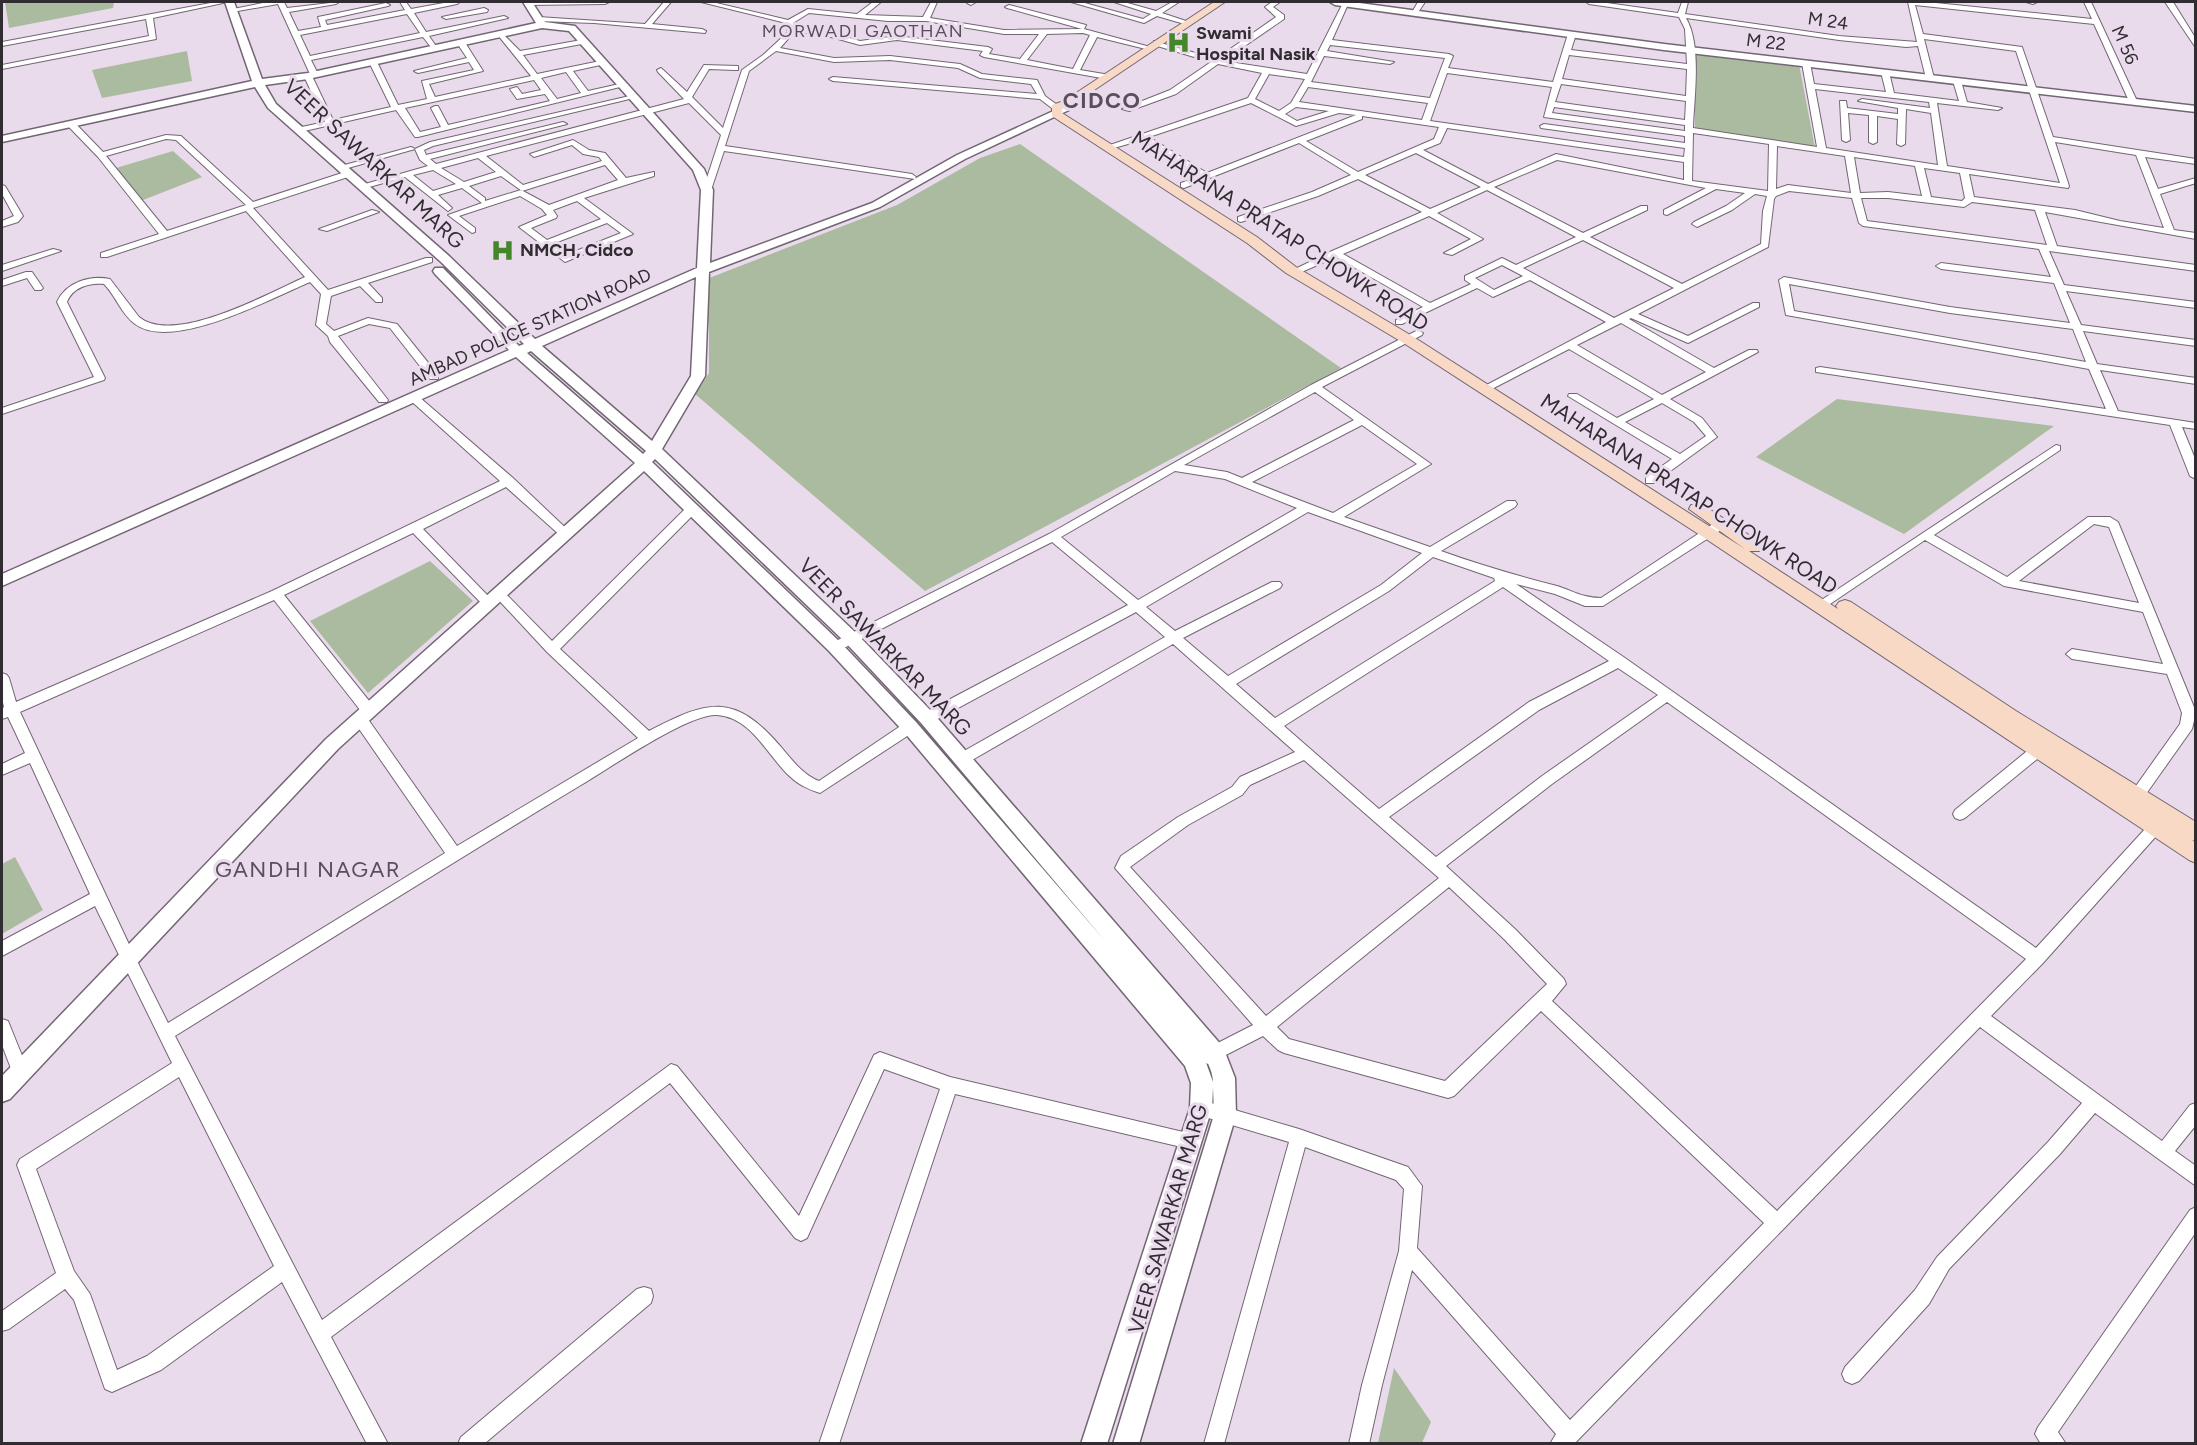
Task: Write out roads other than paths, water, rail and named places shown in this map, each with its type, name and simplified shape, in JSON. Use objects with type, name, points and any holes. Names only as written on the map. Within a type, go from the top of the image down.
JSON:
[{"type":"main road","name":"AMBAD POLICE STATION ROAD","points":[[1061,108],[1220,2]]},
{"type":"main road","name":"MAHARANA PRATAP CHOWK ROAD","points":[[1061,108],[1252,240],[1412,336],[2136,798],[2196,854]]},
{"type":"main road","name":"MAHARANA PRATAP CHOWK ROAD","points":[[1115,146],[1241,219],[1301,269],[1399,322],[1412,336]]},
{"type":"main road","name":"MAHARANA PRATAP CHOWK ROAD","points":[[1490,387],[1650,480],[1715,528]]},
{"type":"main road","name":"MAHARANA PRATAP CHOWK ROAD","points":[[1826,601],[2037,751],[2160,822],[2196,834]]},
{"type":"street","points":[[2,44],[225,4],[279,2],[285,10],[307,59],[330,123]]},
{"type":"street","points":[[285,10],[336,2]]},
{"type":"street","points":[[403,2],[434,49]]},
{"type":"street","points":[[295,34],[410,11],[438,3],[457,2]]},
{"type":"street","points":[[605,2],[529,3],[540,22],[572,28],[698,169],[707,190]]},
{"type":"street","points":[[647,26],[667,2]]},
{"type":"street","points":[[705,2],[749,9],[790,25],[860,43],[897,38],[992,48],[984,55],[1107,77]]},
{"type":"street","points":[[818,12],[816,6],[821,2]]},
{"type":"street","points":[[858,16],[877,2]]},
{"type":"street","points":[[926,19],[934,2]]},
{"type":"street","points":[[1075,2],[1144,21],[1174,3]]},
{"type":"street","points":[[1118,2],[1188,23]]},
{"type":"street","points":[[1163,2],[1174,3]]},
{"type":"street","points":[[1126,109],[1173,92],[1281,17],[1269,7],[1276,2]]},
{"type":"street","name":"M 22","points":[[1335,2],[1691,50],[2196,109]]},
{"type":"street","points":[[1414,12],[1421,2]]},
{"type":"street","name":"M 24","points":[[1588,2],[1839,38],[1906,45],[1921,40],[2019,49],[2033,90]]},
{"type":"street","points":[[1685,2],[1681,15],[1689,29],[1691,50],[1688,183]]},
{"type":"street","points":[[1930,78],[1911,2],[1960,4],[2098,22]]},
{"type":"street","name":"M 56","points":[[2088,2],[2133,101]]},
{"type":"street","points":[[2169,2],[2196,46]]},
{"type":"street","points":[[325,28],[321,19],[386,3],[396,22]]},
{"type":"street","points":[[438,3],[453,28]]},
{"type":"street","points":[[1280,114],[1294,104],[1347,3]]},
{"type":"street","name":"VEER SAWARKAR MARG","points":[[225,4],[259,107],[342,173],[362,186],[522,344],[851,638],[927,718],[1215,1054],[1224,1078],[1225,1115],[1126,1443]]},
{"type":"street","points":[[1009,7],[1086,27],[1090,33],[1088,52],[1075,72]]},
{"type":"street","points":[[446,17],[484,10]]},
{"type":"street","points":[[790,25],[808,10],[888,19],[926,19],[1009,32],[1090,33],[1307,81],[1433,101]]},
{"type":"street","points":[[149,16],[155,47]]},
{"type":"street","points":[[307,59],[504,18]]},
{"type":"street","points":[[418,71],[501,34],[540,22],[647,26],[702,31]]},
{"type":"street","points":[[2,1090],[12,1064],[128,960],[332,744],[649,457],[698,376],[707,190],[720,148],[746,70],[775,49],[792,32],[790,25]]},
{"type":"street","points":[[314,30],[318,38]]},
{"type":"street","points":[[402,30],[407,38]]},
{"type":"street","points":[[1002,39],[1009,32]]},
{"type":"street","points":[[1022,62],[1044,32]]},
{"type":"street","points":[[501,34],[555,102]]},
{"type":"street","points":[[1572,34],[1538,146],[1556,157],[1712,188],[1772,194],[1788,188],[1856,196],[1872,194],[1964,204],[1970,199],[2039,208],[2070,200]]},
{"type":"street","points":[[2,67],[153,37]]},
{"type":"street","points":[[518,54],[584,41]]},
{"type":"street","points":[[1327,42],[1449,56],[1425,123]]},
{"type":"street","points":[[322,46],[327,55]]},
{"type":"street","points":[[2,139],[253,84],[311,75],[434,49],[466,51]]},
{"type":"street","points":[[775,49],[843,60],[890,58],[960,66],[980,76],[1034,82]]},
{"type":"street","points":[[446,128],[413,62],[466,51]]},
{"type":"street","points":[[425,83],[479,71],[466,51]]},
{"type":"street","points":[[1566,52],[1690,67]]},
{"type":"street","points":[[1322,53],[1390,62]]},
{"type":"street","points":[[373,62],[396,108],[401,109],[418,135],[624,85]]},
{"type":"street","points":[[300,130],[396,108],[434,104],[602,62]]},
{"type":"street","points":[[1806,63],[1822,150]]},
{"type":"street","points":[[688,99],[704,69],[711,66],[735,68]]},
{"type":"street","points":[[1034,82],[1046,67]]},
{"type":"street","points":[[567,70],[586,94]]},
{"type":"street","points":[[661,70],[725,135]]},
{"type":"street","points":[[1444,70],[1690,99]]},
{"type":"street","points":[[1115,146],[1251,100],[1267,71]]},
{"type":"street","points":[[1885,72],[1890,95]]},
{"type":"street","points":[[833,79],[1042,97],[1061,108]]},
{"type":"street","points":[[1957,81],[1964,104]]},
{"type":"street","points":[[1034,82],[1042,97]]},
{"type":"street","name":"VEER SAWARKAR MARG","points":[[253,84],[342,173],[375,212],[429,260],[457,280]]},
{"type":"street","points":[[1810,86],[1998,108]]},
{"type":"street","points":[[514,89],[520,97],[546,91]]},
{"type":"street","points":[[1841,89],[1846,140]]},
{"type":"street","points":[[2033,90],[2070,200]]},
{"type":"street","points":[[1665,96],[1665,120]]},
{"type":"street","points":[[482,200],[437,167],[430,166],[423,158],[641,105],[688,99]]},
{"type":"street","points":[[1842,99],[1934,111]]},
{"type":"street","points":[[1251,100],[1315,135]]},
{"type":"street","points":[[1932,100],[1943,168]]},
{"type":"street","points":[[1294,104],[1425,123],[1443,129]]},
{"type":"street","points":[[1551,104],[1665,120],[1689,129]]},
{"type":"street","points":[[362,186],[437,167],[641,105]]},
{"type":"street","points":[[1901,144],[1902,106]]},
{"type":"street","name":"AMBAD POLICE STATION ROAD","points":[[2,567],[434,378],[522,344],[703,266],[862,203],[947,156],[1061,108]]},
{"type":"street","name":"AMBAD POLICE STATION ROAD","points":[[703,266],[876,205],[961,157],[1061,108]]},
{"type":"street","points":[[1843,110],[1902,117]]},
{"type":"street","points":[[1296,124],[1336,112],[1443,129],[1688,160]]},
{"type":"street","points":[[1872,113],[1873,142]]},
{"type":"street","points":[[1547,115],[1689,129],[1964,171],[2070,200],[2170,232],[2196,236]]},
{"type":"street","points":[[1184,185],[1359,117]]},
{"type":"street","points":[[72,124],[164,234]]},
{"type":"street","points":[[1544,126],[1689,146]]},
{"type":"street","points":[[1241,219],[1316,194],[1437,141],[1443,129]]},
{"type":"street","points":[[101,156],[166,137],[178,138],[249,206],[326,294]]},
{"type":"street","points":[[1143,137],[1208,177]]},
{"type":"street","points":[[2048,140],[2196,162]]},
{"type":"street","points":[[1301,141],[1358,176],[1431,211],[1478,239],[1449,253]]},
{"type":"street","points":[[534,154],[573,142],[586,152],[602,155],[624,181]]},
{"type":"street","points":[[1490,387],[1765,244],[1769,221],[1768,201],[1772,194],[1773,142]]},
{"type":"street","points":[[720,148],[912,177]]},
{"type":"street","points":[[104,255],[411,149]]},
{"type":"street","points":[[1416,150],[1682,288]]},
{"type":"street","points":[[2139,153],[2170,232]]},
{"type":"street","points":[[1849,154],[1863,223],[2196,268]]},
{"type":"street","points":[[478,155],[522,188],[607,162]]},
{"type":"street","points":[[1301,269],[1556,157]]},
{"type":"street","points":[[1919,164],[1927,199]]},
{"type":"street","points":[[1964,171],[1970,199]]},
{"type":"street","points":[[432,194],[502,173]]},
{"type":"street","points":[[545,207],[651,174]]},
{"type":"street","points":[[408,175],[448,208]]},
{"type":"street","points":[[2155,193],[2196,180]]},
{"type":"street","points":[[2,188],[18,216],[15,220],[2,225]]},
{"type":"street","points":[[1667,212],[1712,188]]},
{"type":"street","points":[[1696,225],[1729,208],[1753,192]]},
{"type":"street","points":[[472,231],[452,215],[521,193],[545,207],[553,216],[524,227],[565,259],[628,234],[578,198]]},
{"type":"street","points":[[1516,268],[1644,208]]},
{"type":"street","points":[[2039,208],[2058,284],[2113,413]]},
{"type":"street","points":[[324,229],[375,212]]},
{"type":"street","points":[[545,244],[608,219]]},
{"type":"street","points":[[2,268],[56,251]]},
{"type":"street","points":[[1335,253],[1430,307]]},
{"type":"street","points":[[326,294],[429,260]]},
{"type":"street","points":[[1529,276],[1493,294],[1468,278],[1502,261],[1622,319],[1714,372]]},
{"type":"street","points":[[1941,266],[2196,305]]},
{"type":"street","points":[[2,282],[29,274],[38,288]]},
{"type":"street","points":[[2,411],[100,378],[62,302],[68,292],[82,284],[98,280],[106,281],[139,322],[154,328],[169,329],[212,321],[229,315],[277,291],[311,278]]},
{"type":"street","points":[[2196,343],[1950,310],[1784,279],[1789,313],[2092,366],[2196,381]]},
{"type":"street","points":[[362,282],[379,300]]},
{"type":"street","points":[[1399,322],[1478,284]]},
{"type":"street","points":[[326,294],[321,325],[333,335],[334,340],[383,400]]},
{"type":"street","points":[[1622,319],[1689,340],[1756,305]]},
{"type":"street","points":[[333,335],[368,321],[393,326],[434,378]]},
{"type":"street","points":[[835,647],[1053,537],[1315,387],[1412,336]]},
{"type":"street","name":"AMBAD POLICE STATION ROAD","points":[[2,580],[414,398],[522,344]]},
{"type":"street","points":[[1571,345],[1698,420],[1712,437],[1650,480]]},
{"type":"street","points":[[1617,422],[1753,352]]},
{"type":"street","points":[[1820,370],[2196,426]]},
{"type":"street","points":[[1315,387],[1425,465],[1334,518]]},
{"type":"street","points":[[1573,396],[1680,459]]},
{"type":"street","points":[[414,398],[566,534]]},
{"type":"street","points":[[1242,482],[1362,420]]},
{"type":"street","points":[[2174,422],[2195,474]]},
{"type":"street","points":[[1826,601],[2056,447]]},
{"type":"street","name":"VEER SAWARKAR MARG","points":[[649,457],[692,509],[835,647],[910,727],[1194,1060],[1202,1083],[1201,1108],[1094,1443]]},
{"type":"street","points":[[1173,467],[1227,476],[1307,508],[1507,580],[1559,591],[1585,602],[1603,602],[1715,528]]},
{"type":"street","points":[[7,712],[276,594],[508,481]]},
{"type":"street","points":[[1227,683],[1385,588],[1431,552],[1510,504]]},
{"type":"street","points":[[927,718],[1139,605],[1307,508]]},
{"type":"street","points":[[552,649],[692,509]]},
{"type":"street","points":[[2008,583],[2092,519],[2110,521],[2114,525],[2189,713],[2187,725],[2136,798]]},
{"type":"street","points":[[415,528],[552,649],[648,739]]},
{"type":"street","points":[[1925,535],[2008,583],[2149,609]]},
{"type":"street","points":[[1053,537],[1139,605],[1275,725],[1448,879],[1538,962],[1558,984],[1448,1090],[1284,1045],[1265,1027],[1122,868],[1126,860],[1183,821],[1237,791],[1245,781],[1306,753]]},
{"type":"street","points":[[1507,580],[1896,860],[2037,958]]},
{"type":"street","points":[[1275,725],[1507,580]]},
{"type":"street","points":[[962,759],[1175,637],[1276,585]]},
{"type":"street","points":[[276,594],[365,715],[454,854]]},
{"type":"street","points":[[2073,654],[2173,670]]},
{"type":"street","points":[[1378,817],[1534,706],[1620,662]]},
{"type":"street","points":[[2,678],[7,712],[33,756],[128,960],[285,1269],[378,1443]]},
{"type":"street","points":[[1434,867],[1547,780],[1668,695]]},
{"type":"street","points":[[165,1034],[454,854],[648,739],[703,712],[723,711],[751,724],[798,775],[813,786],[820,787],[910,727]]},
{"type":"street","points":[[1960,814],[2037,751]]},
{"type":"street","points":[[2,770],[33,756]]},
{"type":"street","points":[[1408,1251],[1564,1439],[2037,958],[2160,822]]},
{"type":"street","points":[[1194,1060],[1215,1054],[1265,1027],[1448,879]]},
{"type":"street","points":[[2,949],[98,897]]},
{"type":"street","points":[[1541,1001],[1777,1223]]},
{"type":"street","points":[[1979,1017],[2196,1177]]},
{"type":"street","points":[[2,1026],[12,1064]]},
{"type":"street","points":[[319,1334],[671,1072],[801,1232],[880,1060],[950,1085],[1190,1141]]},
{"type":"street","points":[[181,1066],[26,1165],[67,1277],[81,1294],[112,1382],[154,1363],[285,1269]]},
{"type":"street","points":[[829,1443],[950,1085]]},
{"type":"street","points":[[1852,1374],[1922,1297],[1943,1263],[2054,1148],[2094,1102]]},
{"type":"street","points":[[1201,1108],[1299,1137],[1401,1173],[1413,1186],[1408,1251],[1359,1443]]},
{"type":"street","points":[[2163,1153],[2196,1111]]},
{"type":"street","points":[[1214,1443],[1299,1137]]},
{"type":"street","points":[[2046,1440],[2196,1216]]},
{"type":"street","points":[[2,1322],[67,1277]]},
{"type":"street","points":[[468,1443],[644,1296]]},
{"type":"place","name":"Swami Hospital Nasik","points":[[1178,43]]},
{"type":"place","name":"NMCH, Cidco","points":[[502,250]]},
{"type":"district","name":"MORWADI GAOTHAN","points":[[863,31]]},
{"type":"district","name":"CIDCO","points":[[1102,100]]},
{"type":"district","name":"GANDHI NAGAR","points":[[308,869]]}]
